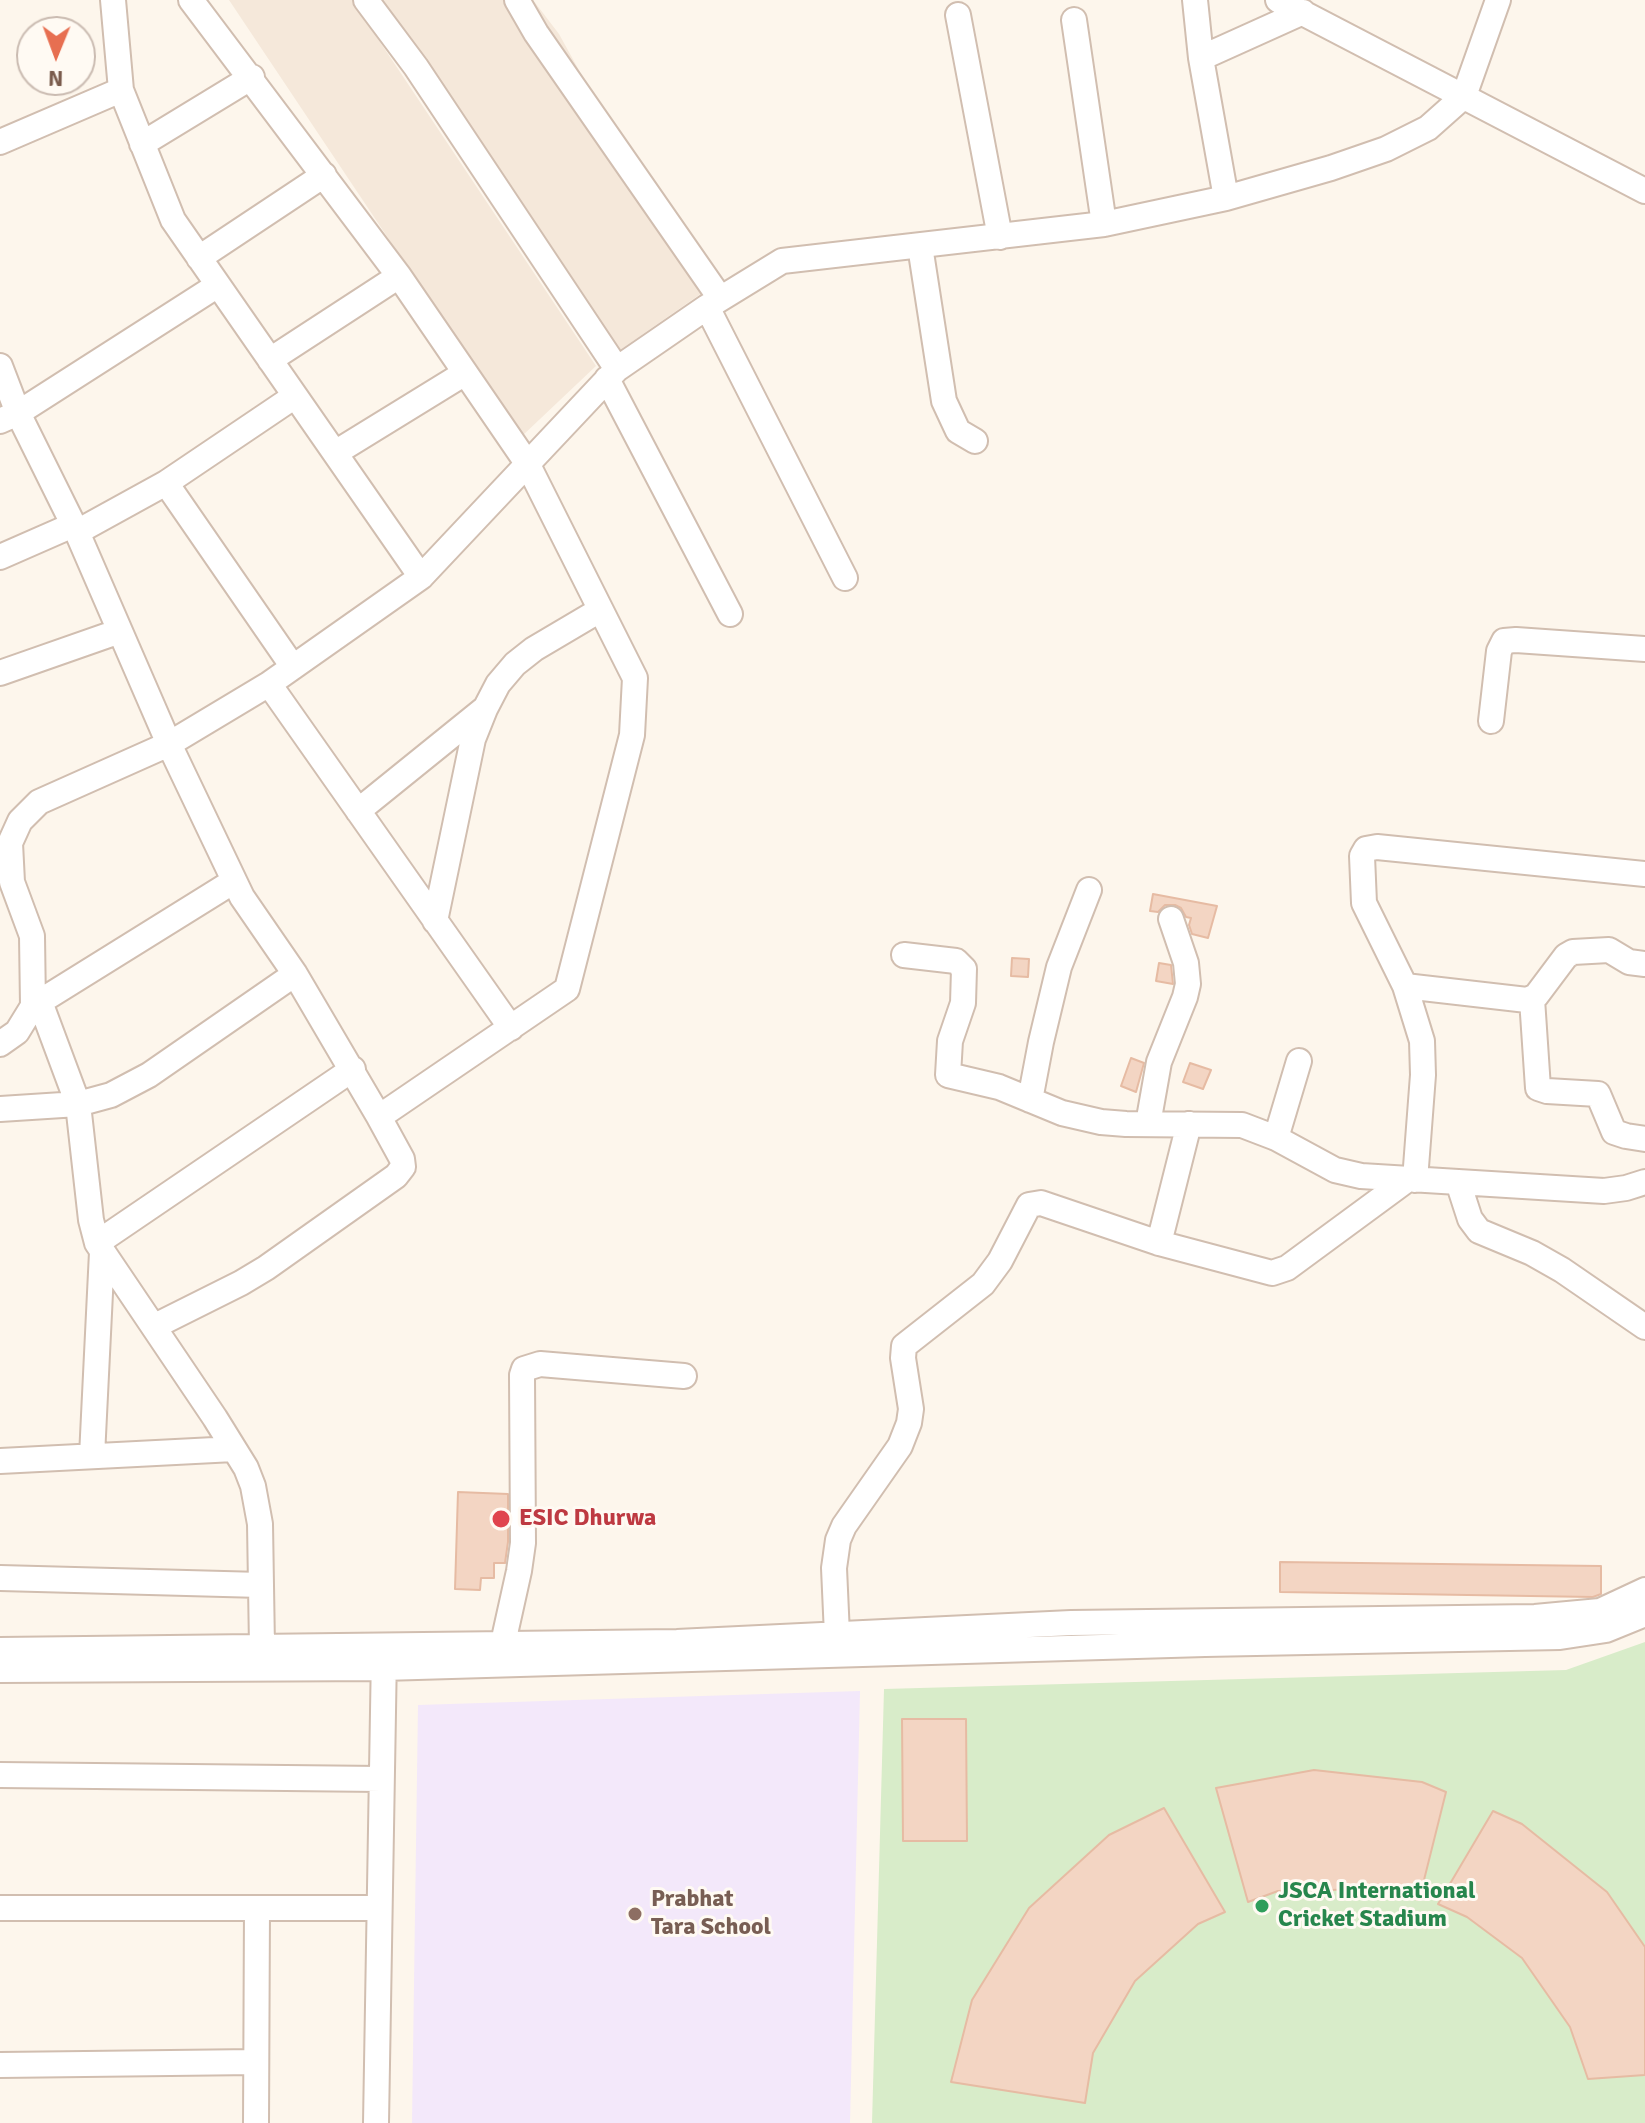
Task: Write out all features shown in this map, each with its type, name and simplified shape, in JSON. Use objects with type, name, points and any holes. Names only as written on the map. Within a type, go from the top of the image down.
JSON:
[{"type":"street","points":[[113,0],[121,90],[173,220],[421,577]]},
{"type":"street","points":[[191,0],[399,276],[527,463],[635,678],[632,735],[567,989],[379,1117]]},
{"type":"street","points":[[366,0],[416,67],[612,374],[730,614]]},
{"type":"street","points":[[517,0],[714,303],[845,578]]},
{"type":"street","points":[[1195,0],[1201,58],[1226,198]]},
{"type":"street","points":[[1278,0],[1645,191]]},
{"type":"street","points":[[92,1456],[99,1248],[91,1220],[78,1104],[36,1004],[32,936],[12,882],[5,840],[20,821],[39,802],[169,744],[269,684],[421,577],[612,374],[714,303],[782,261],[1104,224],[1226,198],[1386,149],[1428,128],[1464,96],[1498,0]]},
{"type":"street","points":[[1201,58],[1303,12]]},
{"type":"street","points":[[958,15],[1000,237]]},
{"type":"street","points":[[1074,20],[1104,224]]},
{"type":"street","points":[[142,144],[252,77]]},
{"type":"street","points":[[0,142],[121,90]]},
{"type":"street","points":[[199,258],[324,175]]},
{"type":"street","points":[[920,246],[944,401],[958,431],[975,441]]},
{"type":"street","points":[[270,360],[399,276]]},
{"type":"street","points":[[9,417],[218,285]]},
{"type":"street","points":[[0,366],[9,417],[75,529],[169,744],[242,897],[295,974],[353,1069],[402,1159],[403,1167],[396,1176],[254,1276],[155,1326]]},
{"type":"street","points":[[335,453],[465,373]]},
{"type":"street","points":[[0,557],[75,529],[166,483],[295,396]]},
{"type":"street","points":[[166,483],[293,667]]},
{"type":"street","points":[[435,921],[473,739],[498,684],[515,664],[534,649],[600,610]]},
{"type":"street","points":[[0,673],[120,631]]},
{"type":"street","points":[[1491,721],[1499,651],[1504,641],[1645,649]]},
{"type":"street","points":[[269,684],[511,1028]]},
{"type":"street","points":[[358,811],[485,709]]},
{"type":"street","points":[[837,1635],[834,1568],[838,1540],[844,1526],[900,1446],[909,1423],[911,1409],[904,1346],[983,1284],[1000,1261],[1025,1208],[1032,1203],[1041,1203],[1159,1243],[1264,1272],[1278,1272],[1412,1180],[1424,1057],[1417,1021],[1405,986],[1364,903],[1362,856],[1369,847],[1645,874]]},
{"type":"street","points":[[0,1044],[17,1032],[36,1004],[234,881]]},
{"type":"street","points":[[1030,1100],[1059,967],[1089,890]]},
{"type":"street","points":[[1148,1124],[1159,1062],[1188,984],[1186,963],[1171,919]]},
{"type":"street","points":[[1405,986],[1532,999],[1566,956],[1573,952],[1609,950],[1629,962],[1645,964]]},
{"type":"street","points":[[904,955],[956,961],[963,965],[963,1003],[952,1034],[948,1075],[999,1087],[1083,1118],[1101,1122],[1242,1125],[1276,1138],[1347,1174],[1604,1191],[1645,1182]]},
{"type":"street","points":[[0,1109],[78,1104],[103,1098],[133,1085],[295,974]]},
{"type":"street","points":[[1532,999],[1538,1088],[1598,1094],[1614,1132],[1645,1139]]},
{"type":"street","points":[[1276,1138],[1299,1061]]},
{"type":"street","points":[[99,1248],[353,1069]]},
{"type":"street","points":[[1159,1243],[1189,1124]]},
{"type":"street","points":[[1458,1182],[1470,1219],[1479,1231],[1521,1248],[1562,1270],[1645,1327]]},
{"type":"street","points":[[99,1248],[155,1326],[246,1468],[258,1504],[262,1647]]},
{"type":"street","points":[[503,1643],[524,1532],[524,1369],[540,1364],[684,1376]]},
{"type":"street","points":[[0,1461],[234,1449]]},
{"type":"street","points":[[0,1578],[261,1585]]},
{"type":"street","points":[[0,1650],[262,1647],[383,1656],[503,1643],[677,1642],[1071,1623],[1562,1615],[1600,1611],[1645,1590]]},
{"type":"street","points":[[0,1670],[383,1656],[1560,1637],[1606,1630],[1645,1614]]},
{"type":"street","points":[[376,2123],[383,1656]]},
{"type":"street","points":[[0,1775],[381,1779]]},
{"type":"street","points":[[0,1908],[379,1908]]},
{"type":"street","points":[[256,2123],[257,1908]]},
{"type":"street","points":[[0,2065],[255,2062]]},
{"type":"shaded area","points":[[229,0],[352,0],[596,366],[521,437]]},
{"type":"shaded area","points":[[380,0],[533,0],[559,34],[702,293],[620,350]]},
{"type":"shaded area","name":"Prabhat Tara School","points":[[860,1691],[850,2123],[412,2123],[418,1705]]},
{"type":"green space","name":"JSCA International Cricket Stadium","points":[[1645,1642],[1645,2123],[872,2123],[884,1689],[1566,1670]]},
{"type":"building","points":[[1153,894],[1217,906],[1208,938],[1192,934],[1189,925],[1191,918],[1175,905],[1165,905],[1158,912],[1150,911]]},
{"type":"building","points":[[1012,958],[1029,959],[1028,977],[1011,976]]},
{"type":"building","points":[[1159,963],[1171,965],[1173,984],[1156,981]]},
{"type":"building","points":[[1131,1058],[1144,1063],[1136,1092],[1121,1086]]},
{"type":"building","points":[[1190,1063],[1211,1070],[1203,1089],[1183,1082]]},
{"type":"building","points":[[458,1492],[508,1494],[505,1563],[494,1563],[494,1578],[481,1578],[480,1590],[455,1589]]},
{"type":"building","points":[[1280,1562],[1601,1566],[1601,1594],[1593,1597],[1280,1592]]},
{"type":"building","points":[[902,1719],[966,1719],[967,1841],[903,1841]]},
{"type":"building","points":[[1314,1770],[1422,1782],[1446,1792],[1419,1900],[1374,1889],[1278,1891],[1248,1902],[1216,1788]]},
{"type":"building","points":[[1164,1808],[1225,1912],[1198,1924],[1135,1981],[1093,2053],[1085,2103],[951,2082],[972,2000],[1029,1908],[1109,1835]]},
{"type":"building","points":[[1493,1811],[1522,1824],[1607,1892],[1645,1947],[1645,2075],[1588,2079],[1570,2027],[1522,1958],[1467,1917],[1438,1904]]},
{"type":"place","name":"ESIC Dhurwa","points":[[501,1519]]},
{"type":"place","name":"JSCA International Cricket Stadium","points":[[1262,1906]]},
{"type":"place","name":"Prabhat Tara School","points":[[635,1914]]}]
